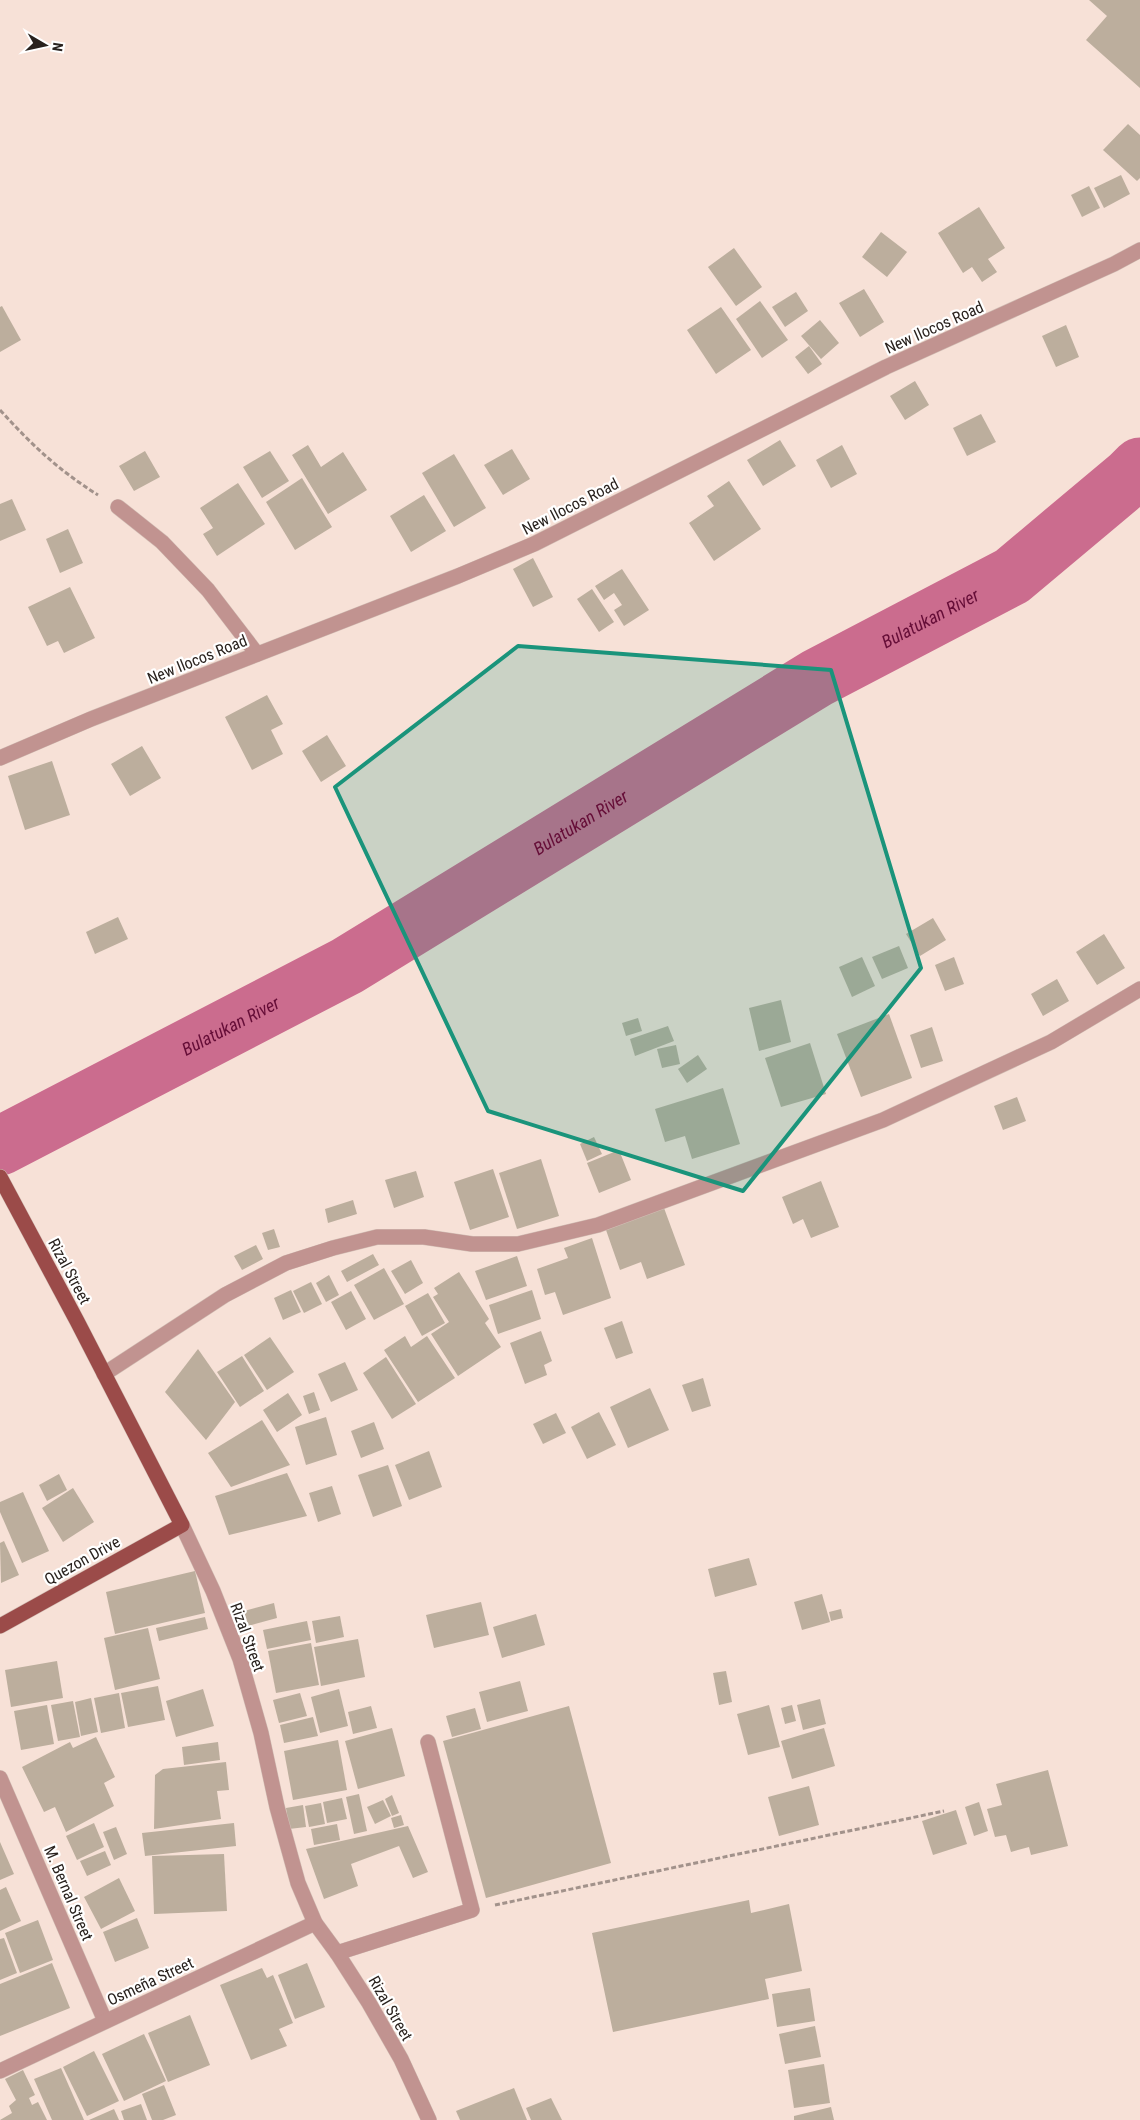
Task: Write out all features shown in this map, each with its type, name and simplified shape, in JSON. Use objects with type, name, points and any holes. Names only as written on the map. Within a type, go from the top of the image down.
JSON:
[{"type":"main road","name":"Rizal Street","points":[[0,1177],[182,1525]]},
{"type":"main road","name":"Quezon Drive","points":[[0,1626],[182,1525]]},
{"type":"street","name":"New Ilocos Road","points":[[0,758],[534,544],[878,372],[1114,264],[1140,250]]},
{"type":"street","points":[[118,507],[162,542],[208,590],[257,654]]},
{"type":"street","points":[[104,1374],[225,1295],[286,1263],[333,1248],[377,1237],[424,1237],[472,1244],[518,1244],[598,1225],[883,1120],[1051,1042],[1140,990]]},
{"type":"street","name":"Rizal Street","points":[[182,1525],[213,1591],[240,1659],[261,1733],[277,1807],[298,1883],[315,1923],[369,2003],[401,2059],[429,2120]]},
{"type":"street","points":[[337,1953],[472,1910],[428,1742]]},
{"type":"street","name":"M. Bernal Street","points":[[0,1778],[105,2021]]},
{"type":"street","name":"Osmeña Street","points":[[0,2071],[315,1923]]},
{"type":"path","points":[[0,410],[36,450],[66,475],[118,507]]},
{"type":"path","points":[[472,1910],[944,1811]]},
{"type":"highlighted area","points":[[518,646],[831,670],[921,968],[743,1191],[488,1111],[335,787]]},
{"type":"building","points":[[1089,0],[1140,0],[1140,88],[1086,40],[1107,16]]},
{"type":"building","points":[[1128,124],[1140,135],[1140,178],[1137,181],[1103,150]]},
{"type":"building","points":[[1121,175],[1130,194],[1104,208],[1094,188]]},
{"type":"building","points":[[1089,186],[1100,208],[1082,217],[1071,195]]},
{"type":"building","points":[[979,207],[1005,248],[988,259],[997,272],[982,282],[972,267],[963,273],[938,233]]},
{"type":"building","points":[[881,232],[907,252],[887,277],[862,257]]},
{"type":"building","points":[[734,248],[762,287],[736,306],[708,267]]},
{"type":"building","points":[[864,289],[884,322],[860,337],[839,303]]},
{"type":"building","points":[[796,292],[808,311],[785,327],[772,307]]},
{"type":"building","points":[[760,301],[788,340],[762,358],[736,319]]},
{"type":"building","points":[[2,306],[21,340],[0,352],[0,307]]},
{"type":"building","points":[[721,307],[751,350],[716,374],[687,330]]},
{"type":"building","points":[[820,320],[839,343],[821,359],[801,336]]},
{"type":"building","points":[[1066,325],[1079,357],[1056,367],[1042,336]]},
{"type":"building","points":[[809,346],[822,364],[808,374],[795,357]]},
{"type":"building","points":[[915,381],[929,405],[905,420],[890,396]]},
{"type":"building","points":[[981,414],[996,442],[967,456],[953,428]]},
{"type":"building","points":[[780,440],[796,466],[763,486],[747,460]]},
{"type":"building","points":[[308,445],[321,467],[343,452],[367,490],[328,514],[292,455]]},
{"type":"building","points":[[842,445],[857,474],[831,488],[816,460]]},
{"type":"building","points":[[512,449],[530,479],[503,495],[484,465]]},
{"type":"building","points":[[145,451],[160,477],[134,491],[119,466]]},
{"type":"building","points":[[270,451],[289,481],[262,498],[243,467]]},
{"type":"building","points":[[454,454],[486,508],[454,527],[422,473]]},
{"type":"building","points":[[302,478],[332,527],[295,550],[266,502]]},
{"type":"building","points":[[729,481],[761,529],[714,561],[689,523],[714,506],[707,496]]},
{"type":"building","points":[[238,483],[265,524],[217,556],[203,534],[213,528],[200,508]]},
{"type":"building","points":[[424,495],[446,531],[411,552],[390,516]]},
{"type":"building","points":[[12,499],[26,530],[0,541],[0,504]]},
{"type":"building","points":[[68,529],[83,563],[60,573],[46,539]]},
{"type":"building","points":[[533,558],[553,597],[533,607],[513,569]]},
{"type":"building","points":[[622,569],[649,610],[624,626],[614,610],[622,605],[614,593],[604,600],[595,586]]},
{"type":"building","points":[[70,587],[95,638],[64,653],[58,641],[47,646],[28,607]]},
{"type":"building","points":[[592,589],[614,622],[599,632],[577,599]]},
{"type":"building","points":[[267,695],[283,724],[271,730],[283,754],[252,770],[225,717]]},
{"type":"building","points":[[327,735],[346,766],[321,782],[302,751]]},
{"type":"building","points":[[142,746],[161,778],[130,796],[111,764]]},
{"type":"building","points":[[52,761],[70,815],[25,830],[8,776]]},
{"type":"building","points":[[118,917],[128,939],[95,954],[86,932]]},
{"type":"building","points":[[933,918],[946,940],[920,956],[906,934]]},
{"type":"building","points":[[1104,934],[1125,968],[1097,985],[1076,952]]},
{"type":"building","points":[[899,946],[908,968],[882,979],[872,957]]},
{"type":"building","points":[[862,957],[875,986],[852,997],[839,967]]},
{"type":"building","points":[[954,957],[964,984],[945,991],[935,965]]},
{"type":"building","points":[[1057,979],[1069,1001],[1043,1016],[1031,994]]},
{"type":"building","points":[[781,1000],[791,1042],[759,1051],[749,1008]]},
{"type":"building","points":[[889,1014],[912,1078],[861,1097],[837,1034]]},
{"type":"building","points":[[638,1018],[642,1031],[626,1036],[622,1023]]},
{"type":"building","points":[[668,1026],[674,1041],[635,1056],[630,1039]]},
{"type":"building","points":[[932,1027],[943,1061],[921,1068],[910,1035]]},
{"type":"building","points":[[810,1043],[826,1094],[781,1107],[765,1058]]},
{"type":"building","points":[[676,1045],[680,1064],[662,1068],[657,1049]]},
{"type":"building","points":[[698,1055],[707,1069],[687,1083],[678,1069]]},
{"type":"building","points":[[723,1088],[740,1144],[692,1159],[685,1136],[665,1142],[655,1109]]},
{"type":"building","points":[[1017,1097],[1026,1121],[1003,1130],[994,1106]]},
{"type":"building","points":[[594,1137],[602,1154],[587,1161],[580,1144]]},
{"type":"building","points":[[619,1150],[631,1180],[599,1193],[587,1163]]},
{"type":"building","points":[[541,1159],[559,1216],[517,1229],[499,1173]]},
{"type":"building","points":[[493,1169],[509,1217],[470,1230],[454,1182]]},
{"type":"building","points":[[416,1171],[424,1197],[394,1208],[385,1180]]},
{"type":"building","points":[[821,1181],[839,1227],[811,1238],[803,1219],[793,1224],[782,1197]]},
{"type":"building","points":[[353,1200],[357,1214],[328,1223],[325,1209]]},
{"type":"building","points":[[664,1208],[685,1265],[647,1279],[641,1262],[620,1270],[606,1230]]},
{"type":"building","points":[[274,1229],[280,1247],[268,1250],[262,1233]]},
{"type":"building","points":[[592,1238],[611,1298],[563,1315],[555,1292],[545,1295],[537,1269],[568,1258],[564,1248]]},
{"type":"building","points":[[256,1245],[263,1259],[242,1270],[234,1256]]},
{"type":"building","points":[[373,1254],[379,1265],[347,1282],[341,1271]]},
{"type":"building","points":[[517,1256],[527,1286],[486,1300],[475,1271]]},
{"type":"building","points":[[411,1260],[423,1283],[405,1294],[391,1271]]},
{"type":"building","points":[[384,1268],[404,1304],[374,1320],[354,1285]]},
{"type":"building","points":[[459,1272],[489,1319],[485,1323],[501,1347],[458,1376],[431,1334],[449,1322],[433,1297],[438,1294],[434,1288]]},
{"type":"building","points":[[329,1275],[339,1295],[326,1302],[316,1283]]},
{"type":"building","points":[[311,1282],[322,1304],[304,1313],[293,1291]]},
{"type":"building","points":[[291,1290],[301,1312],[283,1320],[274,1298]]},
{"type":"building","points":[[532,1290],[541,1319],[498,1334],[489,1305]]},
{"type":"building","points":[[351,1291],[366,1319],[346,1330],[331,1302]]},
{"type":"building","points":[[428,1293],[445,1323],[422,1336],[405,1306]]},
{"type":"building","points":[[622,1321],[633,1353],[616,1359],[604,1328]]},
{"type":"building","points":[[541,1331],[552,1361],[544,1365],[547,1375],[525,1384],[510,1343]]},
{"type":"building","points":[[405,1336],[411,1347],[427,1336],[455,1378],[418,1402],[384,1350]]},
{"type":"building","points":[[270,1337],[294,1372],[267,1390],[244,1355]]},
{"type":"building","points":[[198,1349],[235,1402],[206,1440],[165,1392]]},
{"type":"building","points":[[242,1356],[264,1391],[240,1407],[217,1372]]},
{"type":"building","points":[[386,1357],[416,1404],[392,1419],[363,1373]]},
{"type":"building","points":[[345,1362],[358,1390],[331,1402],[318,1374]]},
{"type":"building","points":[[703,1378],[711,1406],[692,1412],[682,1385]]},
{"type":"building","points":[[650,1388],[669,1430],[628,1448],[610,1407]]},
{"type":"building","points":[[314,1392],[320,1410],[309,1414],[303,1396]]},
{"type":"building","points":[[288,1393],[302,1415],[277,1432],[263,1410]]},
{"type":"building","points":[[599,1412],[616,1445],[587,1459],[571,1427]]},
{"type":"building","points":[[556,1413],[566,1433],[543,1444],[533,1424]]},
{"type":"building","points":[[326,1417],[337,1455],[306,1465],[295,1427]]},
{"type":"building","points":[[262,1420],[290,1465],[231,1487],[208,1453]]},
{"type":"building","points":[[374,1422],[384,1449],[361,1458],[351,1431]]},
{"type":"building","points":[[429,1451],[442,1487],[409,1500],[395,1465]]},
{"type":"building","points":[[388,1465],[402,1506],[373,1517],[358,1475]]},
{"type":"building","points":[[287,1473],[307,1516],[229,1535],[215,1496]]},
{"type":"building","points":[[59,1474],[67,1490],[47,1501],[39,1485]]},
{"type":"building","points":[[332,1486],[341,1514],[318,1522],[309,1493]]},
{"type":"building","points":[[73,1488],[94,1522],[63,1542],[42,1508]]},
{"type":"building","points":[[23,1492],[49,1551],[22,1563],[0,1512],[0,1502]]},
{"type":"building","points":[[4,1541],[19,1575],[1,1583],[0,1543]]},
{"type":"building","points":[[749,1558],[757,1585],[715,1597],[708,1569]]},
{"type":"building","points":[[195,1571],[205,1613],[115,1634],[106,1592]]},
{"type":"building","points":[[822,1594],[830,1622],[802,1630],[794,1602]]},
{"type":"building","points":[[481,1602],[489,1635],[434,1648],[426,1615]]},
{"type":"building","points":[[274,1603],[277,1618],[248,1626],[244,1611]]},
{"type":"building","points":[[841,1609],[843,1618],[831,1621],[829,1612]]},
{"type":"building","points":[[536,1614],[545,1645],[502,1658],[493,1627]]},
{"type":"building","points":[[340,1616],[344,1637],[316,1643],[312,1621]]},
{"type":"building","points":[[205,1617],[208,1629],[159,1641],[156,1628]]},
{"type":"building","points":[[307,1621],[311,1640],[267,1649],[263,1630]]},
{"type":"building","points":[[148,1628],[160,1679],[115,1690],[104,1638]]},
{"type":"building","points":[[358,1639],[365,1677],[321,1686],[314,1647]]},
{"type":"building","points":[[311,1643],[319,1685],[276,1693],[268,1651]]},
{"type":"building","points":[[57,1661],[63,1698],[11,1707],[5,1670]]},
{"type":"building","points":[[726,1671],[732,1702],[719,1705],[713,1673]]},
{"type":"building","points":[[520,1681],[528,1711],[487,1722],[479,1692]]},
{"type":"building","points":[[158,1686],[165,1720],[128,1727],[121,1693]]},
{"type":"building","points":[[203,1689],[214,1726],[176,1737],[166,1701]]},
{"type":"building","points":[[339,1689],[348,1726],[320,1733],[311,1697]]},
{"type":"building","points":[[119,1693],[125,1728],[101,1733],[94,1698]]},
{"type":"building","points":[[300,1693],[307,1716],[279,1723],[273,1700]]},
{"type":"building","points":[[91,1698],[98,1732],[81,1736],[75,1702]]},
{"type":"building","points":[[820,1699],[826,1724],[803,1730],[797,1705]]},
{"type":"building","points":[[73,1701],[80,1737],[58,1741],[51,1705]]},
{"type":"building","points":[[47,1705],[54,1744],[21,1750],[14,1711]]},
{"type":"building","points":[[769,1705],[780,1747],[748,1755],[737,1714]]},
{"type":"building","points":[[792,1705],[796,1721],[785,1724],[781,1708]]},
{"type":"building","points":[[371,1706],[377,1728],[353,1734],[348,1712]]},
{"type":"building","points":[[569,1706],[611,1863],[486,1898],[443,1741]]},
{"type":"building","points":[[475,1708],[481,1729],[452,1737],[446,1716]]},
{"type":"building","points":[[313,1717],[318,1736],[284,1743],[280,1725]]},
{"type":"building","points":[[392,1728],[405,1776],[358,1789],[345,1741]]},
{"type":"building","points":[[824,1728],[835,1766],[792,1779],[781,1741]]},
{"type":"building","points":[[96,1737],[115,1777],[104,1783],[114,1806],[66,1832],[55,1807],[44,1812],[22,1767],[70,1742],[73,1748]]},
{"type":"building","points":[[338,1740],[347,1790],[293,1800],[284,1751]]},
{"type":"building","points":[[218,1742],[220,1760],[184,1765],[182,1747]]},
{"type":"building","points":[[226,1762],[229,1790],[217,1791],[221,1819],[154,1829],[155,1775],[163,1769]]},
{"type":"building","points":[[1048,1770],[1068,1846],[1031,1855],[1029,1847],[1011,1852],[1006,1835],[995,1837],[987,1809],[1002,1805],[996,1784]]},
{"type":"building","points":[[809,1786],[819,1825],[779,1836],[768,1797]]},
{"type":"building","points":[[359,1794],[367,1831],[354,1834],[346,1797]]},
{"type":"building","points":[[392,1795],[399,1813],[392,1816],[385,1799]]},
{"type":"building","points":[[342,1798],[347,1819],[327,1823],[323,1802]]},
{"type":"building","points":[[383,1800],[391,1816],[375,1824],[367,1807]]},
{"type":"building","points":[[979,1802],[988,1831],[974,1836],[965,1807]]},
{"type":"building","points":[[321,1803],[325,1824],[309,1827],[305,1806]]},
{"type":"building","points":[[303,1805],[306,1827],[289,1829],[286,1808]]},
{"type":"building","points":[[956,1810],[967,1844],[933,1855],[922,1821]]},
{"type":"building","points":[[401,1815],[404,1825],[394,1828],[391,1818]]},
{"type":"building","points":[[94,1823],[104,1847],[77,1860],[66,1836]]},
{"type":"building","points":[[234,1823],[236,1846],[145,1856],[142,1833]]},
{"type":"building","points":[[337,1824],[340,1840],[314,1845],[311,1829]]},
{"type":"building","points":[[408,1826],[428,1872],[413,1878],[399,1846],[351,1864],[358,1886],[324,1899],[306,1849]]},
{"type":"building","points":[[116,1827],[127,1854],[114,1860],[103,1832]]},
{"type":"building","points":[[0,1842],[14,1874],[0,1880]]},
{"type":"building","points":[[105,1851],[111,1865],[87,1876],[80,1861]]},
{"type":"building","points":[[224,1854],[227,1911],[154,1914],[152,1856]]},
{"type":"building","points":[[119,1878],[135,1911],[101,1929],[84,1897]]},
{"type":"building","points":[[6,1887],[21,1921],[0,1931],[0,1890]]},
{"type":"building","points":[[749,1900],[751,1913],[789,1904],[802,1971],[765,1979],[769,1999],[613,2032],[592,1933]]},
{"type":"building","points":[[137,1918],[149,1948],[115,1962],[103,1932]]},
{"type":"building","points":[[38,1920],[53,1960],[20,1973],[5,1933]]},
{"type":"building","points":[[4,1938],[17,1973],[0,1980],[0,1939]]},
{"type":"building","points":[[52,1963],[70,2008],[0,2036],[0,1984]]},
{"type":"building","points":[[307,1963],[325,2007],[295,2019],[278,1975]]},
{"type":"building","points":[[262,1968],[267,1978],[273,1975],[293,2023],[279,2029],[287,2046],[251,2060],[220,1985]]},
{"type":"building","points":[[810,1988],[815,2021],[777,2027],[772,1994]]},
{"type":"building","points":[[190,2015],[210,2065],[168,2082],[148,2033]]},
{"type":"building","points":[[815,2026],[821,2057],[785,2064],[779,2034]]},
{"type":"building","points":[[144,2034],[166,2081],[124,2101],[102,2054]]},
{"type":"building","points":[[94,2051],[119,2101],[87,2116],[63,2067]]},
{"type":"building","points":[[824,2064],[830,2103],[794,2108],[788,2070]]},
{"type":"building","points":[[61,2068],[84,2120],[52,2120],[34,2079]]},
{"type":"building","points":[[23,2070],[35,2095],[29,2098],[32,2105],[38,2102],[47,2120],[0,2120],[12,2113],[9,2106],[16,2100],[5,2079]]},
{"type":"building","points":[[164,2085],[176,2115],[163,2120],[152,2120],[142,2094]]},
{"type":"building","points":[[514,2088],[527,2120],[460,2120],[456,2111]]},
{"type":"building","points":[[551,2098],[562,2120],[531,2120],[526,2108]]},
{"type":"building","points":[[141,2104],[147,2120],[124,2120],[121,2111]]},
{"type":"building","points":[[831,2107],[834,2120],[794,2120],[794,2116]]},
{"type":"building","points":[[114,2109],[119,2120],[89,2120]]},
{"type":"waterway","name":"Bulatukan River","points":[[0,1146],[347,966],[817,678],[1012,576],[1140,467]]}]
